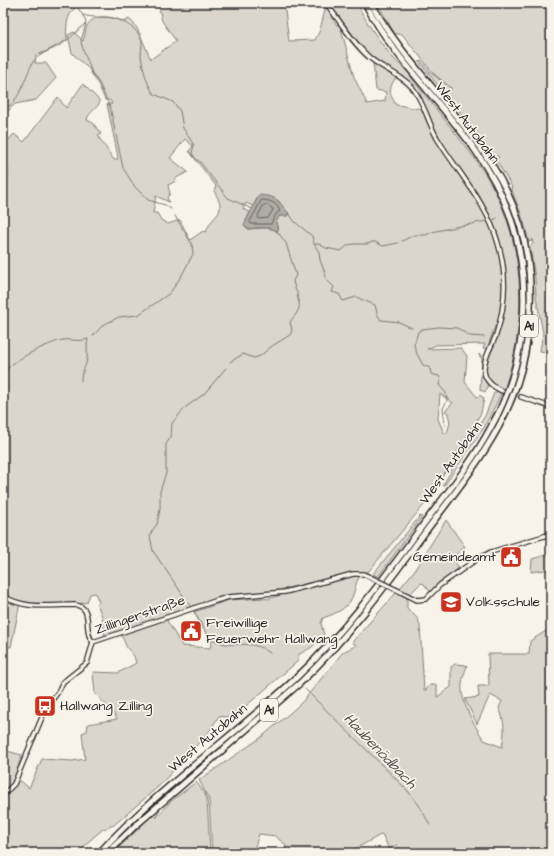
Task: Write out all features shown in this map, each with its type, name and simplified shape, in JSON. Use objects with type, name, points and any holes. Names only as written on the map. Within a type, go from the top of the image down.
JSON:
[{"type":"highway","name":"West Autobahn","points":[[99,853],[129,823],[294,680],[333,640],[364,605],[481,445],[501,408],[516,368],[523,325],[522,263],[516,238],[496,182],[478,153],[393,47],[374,20],[365,3]]},
{"type":"highway","name":"West Autobahn","points":[[107,853],[135,826],[308,675],[341,640],[369,608],[486,448],[510,404],[523,362],[530,320],[529,280],[523,239],[509,195],[478,143],[402,49],[381,20],[372,3]]},
{"type":"street","points":[[326,3],[368,56],[403,79],[415,91],[437,138],[478,198],[489,217],[502,256],[504,293],[499,326],[485,362],[484,371],[488,381],[502,391]]},
{"type":"street","points":[[521,398],[551,407]]},
{"type":"street","name":"Zillingerstraße","points":[[3,795],[14,784],[46,708],[58,692],[63,682],[87,663],[93,642],[203,604],[229,597],[285,592],[354,574],[363,574],[416,600],[426,599],[440,585],[484,555],[551,534]]},
{"type":"street","points":[[3,596],[11,601],[23,605],[75,605],[82,607],[87,616],[89,638],[93,642]]},
{"type":"shaded area","points":[[3,3],[72,3],[75,8],[68,18],[67,40],[36,55],[35,63],[46,63],[56,78],[36,100],[15,104],[7,112],[3,113]]},
{"type":"shaded area","points":[[158,3],[284,3],[289,41],[315,40],[320,30],[326,6],[335,23],[340,25],[354,77],[367,104],[385,101],[386,92],[376,90],[373,63],[396,77],[390,91],[396,105],[414,108],[425,107],[414,87],[406,79],[367,53],[329,3],[357,3],[369,25],[379,39],[394,59],[409,74],[456,134],[478,163],[494,190],[506,217],[514,245],[520,303],[518,333],[504,390],[493,384],[488,379],[486,373],[488,358],[499,331],[495,326],[487,349],[483,348],[485,344],[436,345],[427,349],[461,348],[467,356],[465,382],[477,397],[479,395],[484,398],[481,413],[428,500],[368,572],[363,572],[357,582],[352,598],[346,606],[338,612],[323,618],[321,623],[324,635],[312,647],[298,655],[298,661],[232,718],[219,716],[208,733],[159,786],[114,825],[103,829],[88,842],[79,853],[3,853],[3,750],[22,755],[15,776],[29,788],[42,759],[72,761],[85,759],[82,733],[87,731],[88,724],[117,719],[113,712],[95,694],[93,672],[118,673],[136,663],[134,656],[127,648],[120,632],[105,637],[102,616],[97,604],[99,602],[95,593],[90,594],[87,602],[78,604],[20,603],[11,647],[3,646],[3,198],[7,185],[8,171],[3,146],[14,134],[24,142],[58,97],[66,108],[83,84],[100,101],[87,120],[93,123],[101,134],[98,136],[114,160],[118,159],[107,104],[112,104],[110,100],[105,100],[89,69],[72,53],[68,35],[74,32],[83,41],[87,26],[94,19],[99,17],[110,17],[124,22],[129,19],[139,32],[151,59],[176,41],[162,21]],"holes":[[[185,139],[193,146],[189,151],[216,186],[214,191],[220,205],[220,210],[206,232],[203,231],[190,240],[180,220],[168,224],[161,220],[157,213],[153,213],[156,196],[169,202],[167,197],[170,194],[168,185],[174,182],[176,178],[188,172],[170,158]],[[259,195],[279,201],[287,216],[279,216],[276,223],[278,230],[266,228],[248,229],[244,225],[250,212],[243,209],[246,203],[253,206]],[[440,394],[453,403],[445,411],[448,413],[450,423],[447,433],[444,433],[438,419]],[[317,581],[319,584],[267,599],[229,600],[194,612],[212,641],[210,648],[182,646],[165,617],[222,597],[270,592]]]},
{"type":"shaded area","points":[[377,3],[551,3],[551,318],[549,336],[551,336],[551,345],[545,352],[540,351],[543,333],[536,297],[535,278],[530,247],[533,244],[532,239],[532,241],[529,242],[524,222],[511,188],[512,187],[496,160],[499,157],[497,155],[494,157],[477,133],[419,62],[421,61],[430,72],[452,89],[434,74],[402,34],[395,34]]},
{"type":"shaded area","points":[[479,354],[484,358],[483,372],[488,387],[485,392],[480,390],[482,358]]},
{"type":"shaded area","points":[[497,391],[502,392],[484,428],[444,486],[443,485],[467,443],[485,416],[494,393]]},
{"type":"shaded area","points":[[420,516],[422,517],[378,577],[373,574]]},
{"type":"shaded area","points":[[446,520],[465,547],[451,558],[459,567],[431,593],[424,584],[421,583],[407,598],[407,608],[418,619],[420,626],[424,690],[426,690],[430,685],[437,685],[437,697],[451,687],[451,667],[455,664],[466,665],[467,666],[462,682],[462,691],[469,714],[484,740],[502,747],[504,727],[499,708],[502,701],[490,695],[477,724],[465,699],[479,697],[478,686],[489,686],[488,654],[529,654],[530,641],[551,628],[551,828],[546,835],[551,841],[551,853],[401,853],[397,845],[389,849],[382,834],[348,853],[287,853],[284,851],[286,845],[275,836],[259,834],[253,853],[237,853],[234,848],[225,853],[212,853],[209,799],[199,780],[259,739],[290,713],[303,701],[343,652],[357,645],[353,643],[353,641],[414,571]]},
{"type":"shaded area","points":[[550,551],[551,569],[531,572],[532,559],[549,554]]},
{"type":"shaded area","points":[[196,782],[204,792],[207,799],[210,853],[113,853],[160,808],[156,818],[170,802]]},
{"type":"water","points":[[259,195],[276,199],[289,213],[287,216],[279,216],[276,223],[278,230],[277,232],[271,228],[248,229],[244,225]]},
{"type":"waterway","points":[[75,3],[86,23],[81,41],[82,46],[92,73],[99,83],[110,107],[123,168],[135,187],[148,200],[165,205],[171,209]]},
{"type":"waterway","name":"Haubenödbach","points":[[83,15],[119,20],[137,32],[142,43],[141,56],[145,75],[151,90],[154,94],[173,102],[180,111],[183,128],[194,145],[192,153],[195,158],[200,162],[228,198],[252,209]]},
{"type":"waterway","points":[[3,109],[14,102],[18,96],[33,62],[42,54],[65,42],[85,24]]},
{"type":"waterway","points":[[287,214],[290,215],[295,222],[312,236],[314,244],[319,252],[326,279],[334,287],[332,292],[339,294],[343,301],[356,297],[375,305],[378,316],[381,320],[399,322],[412,328]]},
{"type":"waterway","points":[[93,336],[103,325],[119,317],[138,315],[170,293],[193,254],[192,244],[175,216]]},
{"type":"waterway","points":[[493,220],[497,218]]},
{"type":"waterway","points":[[402,241],[414,235],[426,235],[432,232],[487,221]]},
{"type":"waterway","name":"Haubenödbach","points":[[230,362],[243,354],[254,358],[260,356],[272,346],[290,335],[292,330],[290,322],[299,308],[297,292],[293,281],[296,275],[286,243],[276,230]]},
{"type":"waterway","points":[[315,244],[341,251],[348,245],[355,244],[368,244],[375,242],[383,246],[398,243]]},
{"type":"waterway","points":[[445,426],[443,408],[447,401],[446,393],[439,385],[441,380],[439,376],[431,374],[430,368],[423,365],[417,354],[414,345],[418,332],[422,329],[439,327],[457,328],[470,336],[484,337]]},
{"type":"waterway","points":[[3,373],[22,358],[56,342],[63,340],[88,339],[87,359],[81,376],[81,381]]},
{"type":"waterway","name":"Haubenödbach","points":[[191,607],[153,551],[150,536],[157,524],[160,509],[160,491],[166,473],[166,444],[171,437],[172,423],[186,407],[204,394],[226,368]]},
{"type":"waterway","name":"Haubenödbach","points":[[194,611],[200,624],[212,639],[223,643],[255,646],[270,653]]},
{"type":"waterway","name":"Haubenödbach","points":[[305,689],[310,694]]},
{"type":"waterway","name":"Haubenödbach","points":[[311,695],[407,790],[419,805],[430,825]]},
{"type":"tunnel","points":[[505,392],[521,397]]},
{"type":"place","name":"Gemeindeamt","points":[[511,557]]},
{"type":"place","name":"Volksschule","points":[[451,602]]},
{"type":"place","name":"Freiwillige Feuerwehr Hallwang","points":[[191,631]]},
{"type":"place","name":"Hallwang Zilling","points":[[45,706]]}]
